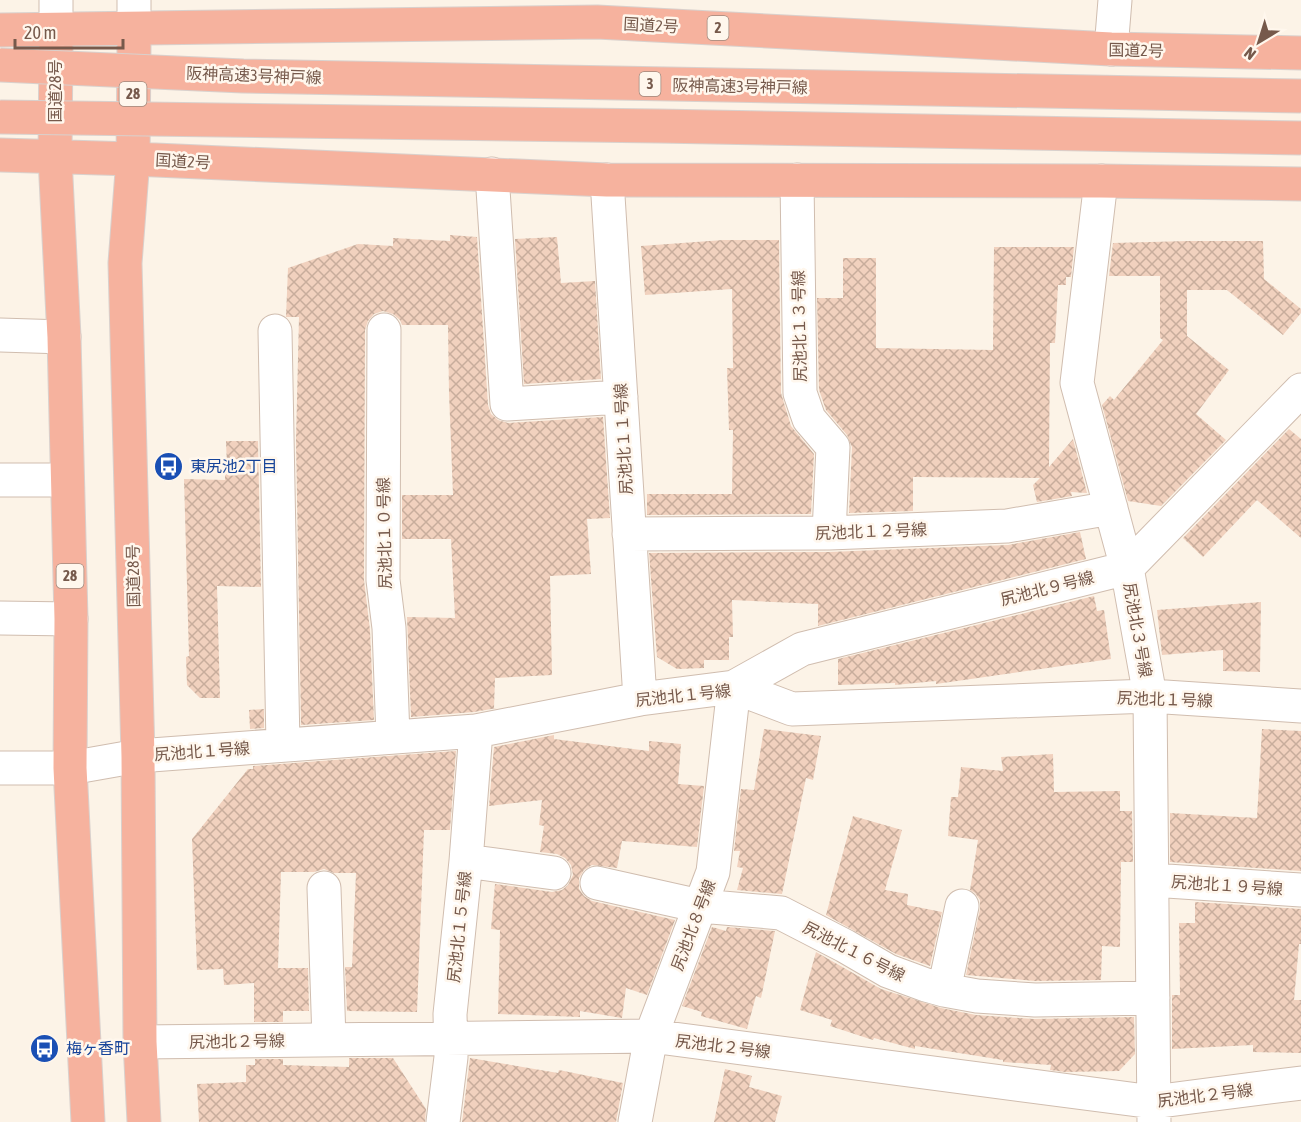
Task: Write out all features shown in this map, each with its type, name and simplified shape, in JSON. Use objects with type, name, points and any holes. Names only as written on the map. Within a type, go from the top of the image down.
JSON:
[{"type":"highway","name":"国道2号","points":[[0,30],[56,15],[597,11],[1111,50],[1301,53]]},
{"type":"highway","name":"国道28号","points":[[56,15],[55,158],[64,337],[71,619],[70,768],[88,1122]]},
{"type":"highway","name":"国道28号","points":[[134,15],[133,159],[125,263],[138,756],[140,1042],[144,1122]]},
{"type":"highway","name":"阪神高速3号神戸線","points":[[0,65],[243,76],[1301,96]]},
{"type":"highway","points":[[0,117],[1301,138]]},
{"type":"highway","name":"国道2号","points":[[0,155],[607,180],[1101,181],[1301,184]]},
{"type":"street","points":[[1111,50],[1115,0]]},
{"type":"street","points":[[492,174],[507,404],[621,397]]},
{"type":"street","name":"尻池北１１号線","points":[[607,180],[640,699]]},
{"type":"street","name":"尻池北１３号線","points":[[797,180],[800,393],[809,419],[833,447],[829,533]]},
{"type":"street","name":"尻池北３号線","points":[[1101,181],[1077,384],[1127,568],[1150,696],[1154,1112]]},
{"type":"street","name":"尻池北１０号線","points":[[384,330],[383,580],[389,628],[393,737]]},
{"type":"street","points":[[275,332],[283,745]]},
{"type":"street","points":[[0,335],[64,337]]},
{"type":"street","points":[[1127,568],[1301,390]]},
{"type":"street","points":[[0,480],[67,480]]},
{"type":"street","name":"尻池北１２号線","points":[[629,534],[829,533],[1007,526],[1111,508]]},
{"type":"street","name":"尻池北９号線","points":[[734,687],[802,649],[1127,568]]},
{"type":"street","points":[[0,618],[71,619]]},
{"type":"street","name":"尻池北１号線","points":[[0,768],[70,768],[138,756],[476,731],[640,699],[734,687],[792,709],[1150,696],[1301,706]]},
{"type":"street","name":"尻池北８号線","points":[[635,1122],[651,1036],[713,872],[734,687]]},
{"type":"street","name":"尻池北１５号線","points":[[443,1122],[451,1057],[450,1014],[466,861],[476,731]]},
{"type":"street","points":[[466,861],[554,873]]},
{"type":"street","name":"尻池北１９号線","points":[[1152,880],[1301,890]]},
{"type":"street","name":"尻池北１６号線","points":[[597,883],[700,906],[781,913],[888,971],[944,990],[977,996],[1035,1000],[1153,998]]},
{"type":"street","points":[[324,888],[329,1040]]},
{"type":"street","points":[[944,990],[962,906]]},
{"type":"street","name":"尻池北２号線","points":[[140,1042],[651,1036],[1154,1112],[1301,1083]]},
{"type":"building","points":[[450,235],[477,237],[488,405],[491,414],[498,420],[508,423],[603,417],[610,518],[587,519],[591,574],[550,576],[552,675],[495,678],[494,708],[497,708],[411,717],[407,617],[455,618],[451,539],[402,539],[402,495],[453,495],[448,325],[402,325],[393,314],[383,311],[374,314],[365,330],[364,580],[370,630],[374,720],[301,725],[296,440],[299,317],[286,317],[288,268],[358,244],[393,246],[393,238],[450,241]]},
{"type":"building","points":[[557,237],[561,283],[595,281],[601,379],[524,384],[515,239]]},
{"type":"building","points":[[723,240],[779,240],[781,393],[791,426],[814,454],[811,514],[647,515],[647,494],[732,494],[733,430],[729,430],[727,368],[733,368],[732,289],[645,295],[641,246]]},
{"type":"building","points":[[1263,241],[1264,279],[1301,309],[1301,313],[1283,335],[1227,290],[1187,290],[1187,336],[1229,370],[1196,414],[1226,440],[1161,506],[1128,501],[1102,405],[1110,396],[1114,400],[1163,340],[1160,338],[1160,276],[1109,276],[1113,243]]},
{"type":"building","points":[[994,247],[1074,247],[1071,277],[1066,277],[1066,285],[1058,285],[1055,343],[1050,343],[1049,467],[1073,439],[1087,493],[1071,492],[1072,496],[1037,502],[1033,485],[1040,478],[913,477],[913,511],[849,513],[852,447],[847,435],[826,410],[819,390],[817,298],[843,298],[843,258],[876,258],[876,348],[993,350]]},
{"type":"building","points":[[1289,429],[1301,439],[1301,538],[1257,500],[1203,557],[1183,538]]},
{"type":"building","points":[[226,441],[258,441],[261,587],[217,586],[220,698],[200,698],[187,685],[186,657],[189,656],[184,479],[225,480]]},
{"type":"building","points":[[1080,532],[1086,559],[818,626],[818,604],[732,600],[733,637],[729,637],[729,660],[704,660],[704,668],[677,669],[657,657],[649,553],[829,552],[1008,545]]},
{"type":"building","points":[[1094,596],[1097,611],[1104,610],[1111,659],[936,684],[936,681],[895,685],[895,683],[838,685],[838,659]]},
{"type":"building","points":[[1261,602],[1260,672],[1223,671],[1223,650],[1162,655],[1157,610]]},
{"type":"building","points":[[264,709],[264,728],[250,729],[249,710]]},
{"type":"building","points":[[764,729],[821,736],[813,780],[806,778],[782,894],[737,890],[743,868],[737,867],[740,851],[734,851],[741,789],[754,790]]},
{"type":"building","points":[[1262,729],[1301,731],[1301,871],[1170,862],[1170,813],[1257,818]]},
{"type":"building","points":[[554,735],[554,739],[649,751],[649,741],[681,744],[678,784],[704,786],[697,847],[622,841],[617,868],[592,865],[584,870],[579,878],[579,889],[592,901],[675,920],[647,995],[626,988],[622,1018],[580,1011],[580,1017],[498,1014],[500,930],[491,929],[495,884],[552,892],[562,890],[568,885],[573,875],[571,865],[565,858],[557,854],[540,852],[544,826],[539,825],[542,800],[489,806],[494,747]]},
{"type":"building","points":[[456,751],[450,830],[424,830],[417,1012],[347,1011],[345,967],[352,967],[356,873],[334,873],[324,869],[314,872],[281,872],[278,968],[308,968],[309,1011],[283,1011],[283,1022],[254,1022],[254,983],[224,985],[223,969],[197,970],[192,839],[248,769],[253,769],[253,766]]},
{"type":"building","points":[[1053,754],[1054,792],[1120,791],[1120,811],[1132,811],[1133,862],[1121,862],[1120,947],[1102,946],[1101,980],[1035,981],[966,975],[980,900],[970,890],[978,840],[948,836],[951,797],[958,797],[961,767],[1003,771],[1001,757]]},
{"type":"building","points":[[853,816],[902,830],[885,890],[908,894],[907,905],[942,912],[930,966],[896,954],[826,915]]},
{"type":"building","points":[[1195,902],[1301,909],[1301,944],[1299,944],[1294,1000],[1301,1000],[1301,1053],[1253,1052],[1253,1045],[1172,1049],[1172,995],[1180,995],[1179,923],[1195,923]]},
{"type":"building","points":[[712,927],[726,931],[727,927],[775,931],[761,998],[756,996],[747,1029],[701,1016],[702,1012],[682,1006]]},
{"type":"building","points":[[816,952],[881,989],[941,1008],[976,1015],[1034,1019],[1134,1017],[1135,1054],[1119,1071],[1065,1072],[1050,1070],[1051,1065],[1003,1062],[1003,1060],[915,1046],[915,1049],[874,1038],[873,1040],[830,1026],[832,1020],[800,1010]]},
{"type":"building","points":[[349,1058],[393,1058],[426,1109],[425,1122],[199,1122],[197,1084],[246,1082],[246,1065],[255,1065],[255,1059],[283,1059],[283,1065],[349,1067]]},
{"type":"building","points":[[470,1058],[558,1073],[559,1070],[623,1083],[616,1122],[462,1122]]},
{"type":"building","points":[[725,1069],[752,1076],[749,1087],[782,1096],[775,1122],[714,1122]]},
{"type":"place","name":"東尻池2丁目","points":[[169,466]]},
{"type":"place","name":"梅ヶ香町","points":[[45,1048]]}]
